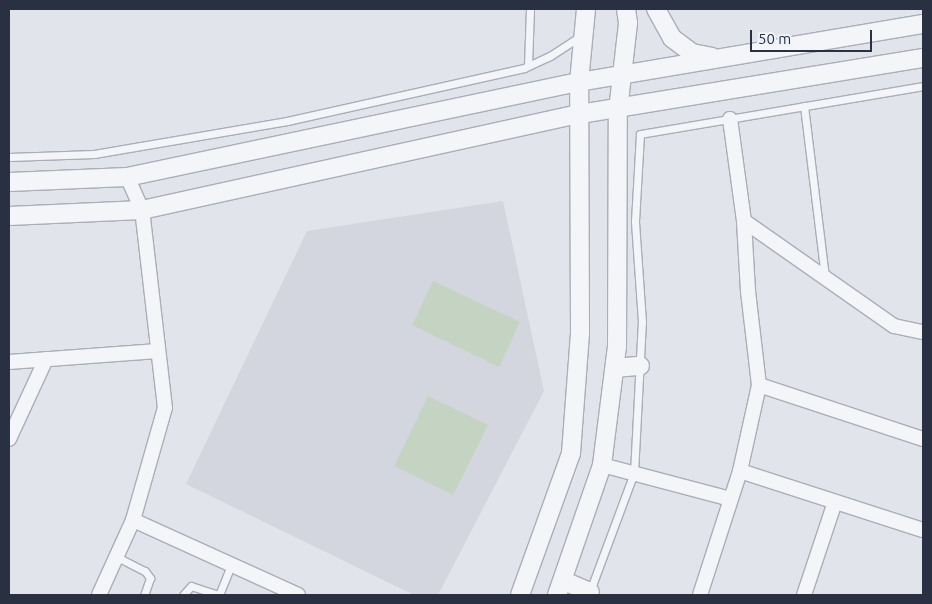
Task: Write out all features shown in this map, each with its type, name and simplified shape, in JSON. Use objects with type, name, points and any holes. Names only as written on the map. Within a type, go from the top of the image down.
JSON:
[{"type":"street","points":[[656,9],[672,38],[692,53],[723,59]]},
{"type":"street","points":[[589,594],[561,588],[602,465],[615,368],[618,110],[630,14]]},
{"type":"street","points":[[520,595],[571,452],[580,333],[579,82],[583,17]]},
{"type":"street","points":[[9,182],[127,178],[579,82],[621,77],[923,24]]},
{"type":"street","points":[[9,216],[142,210],[580,114],[618,110],[923,60]]},
{"type":"street","points":[[700,595],[740,471],[760,385],[748,291],[744,221],[730,119]]},
{"type":"street","points":[[99,595],[133,520],[164,408],[142,210],[127,178]]},
{"type":"street","points":[[744,221],[894,326],[923,332]]},
{"type":"street","points":[[9,362],[158,351]]},
{"type":"street","points":[[9,439],[46,359]]},
{"type":"street","points":[[615,368],[640,366]]},
{"type":"street","points":[[760,385],[923,439]]},
{"type":"street","points":[[602,465],[731,499]]},
{"type":"street","points":[[740,471],[923,530]]},
{"type":"street","points":[[804,595],[836,502]]},
{"type":"street","points":[[133,520],[298,595]]},
{"type":"lane","points":[[528,66],[530,9]]},
{"type":"lane","points":[[9,157],[94,154],[287,121],[528,66],[583,17]]},
{"type":"lane","points":[[589,594],[634,474],[642,322],[635,221],[640,134],[923,86]]},
{"type":"lane","points":[[804,106],[825,278]]},
{"type":"lane","points":[[117,557],[145,571],[150,578],[144,595]]},
{"type":"lane","points":[[183,595],[191,586],[219,595],[231,565]]},
{"type":"shaded area","points":[[503,201],[544,391],[438,595],[414,595],[186,484],[307,231]]},
{"type":"green space","points":[[433,281],[520,322],[499,367],[412,325]]},
{"type":"green space","points":[[428,396],[488,425],[453,495],[394,466]]}]
